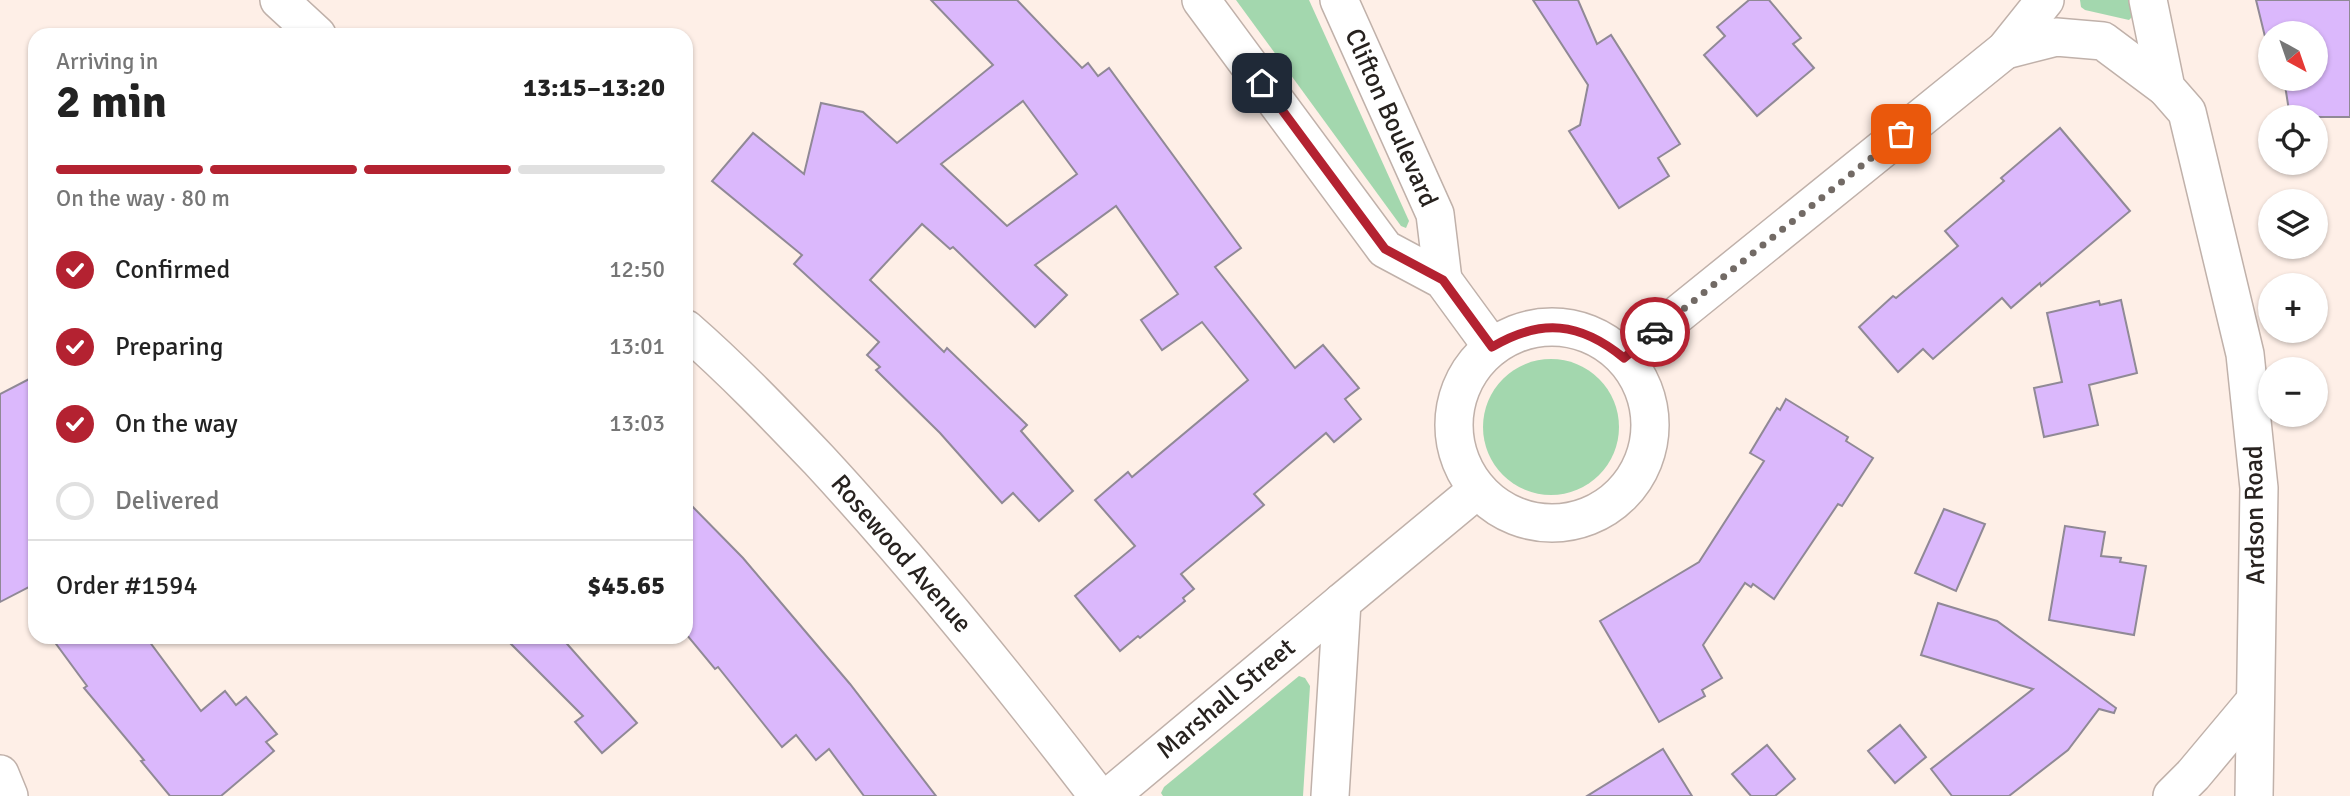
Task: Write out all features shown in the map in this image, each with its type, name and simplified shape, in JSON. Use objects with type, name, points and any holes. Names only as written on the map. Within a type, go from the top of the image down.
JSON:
[{"type":"street","points":[[279,0],[309,28]]},
{"type":"street","name":"Clifton Boulevard","points":[[1201,0],[1385,249],[1443,280],[1492,347]]},
{"type":"street","name":"Clifton Boulevard","points":[[1339,0],[1434,214],[1443,280]]},
{"type":"street","points":[[1624,358],[2005,50],[2045,0]]},
{"type":"street","name":"Ardson Road","points":[[2148,0],[2166,88],[2187,112],[2245,354],[2259,488],[2254,796]]},
{"type":"street","points":[[2005,50],[2056,37],[2103,41],[2166,88]]},
{"type":"street","points":[[1560,327],[1583,332],[1605,342],[1624,358],[1639,381],[1648,408],[1649,436],[1642,463],[1627,488],[1606,506],[1580,519],[1552,523],[1524,519],[1499,508],[1477,490],[1461,462],[1453,431],[1457,399],[1471,370],[1492,347],[1513,334],[1536,328],[1560,327]]},
{"type":"street","name":"Rosewood Avenue","points":[[693,335],[717,355],[784,423],[887,534],[994,662],[1098,796]]},
{"type":"street","name":"Marshall Street","points":[[1110,796],[1477,490]]},
{"type":"street","name":"Marshall Street","points":[[1330,796],[1342,602]]},
{"type":"street","points":[[2172,796],[2255,701]]},
{"type":"street","points":[[0,774],[9,796]]},
{"type":"green space","points":[[1236,0],[1309,0],[1409,221],[1406,228],[1401,226]]},
{"type":"green space","points":[[2080,0],[2132,0],[2135,14],[2129,20],[2085,10],[2081,7]]},
{"type":"green space","points":[[1551,359],[1577,365],[1599,379],[1613,401],[1619,427],[1613,453],[1599,475],[1577,489],[1551,495],[1525,489],[1503,475],[1489,453],[1483,427],[1489,401],[1503,379],[1525,365]]},
{"type":"green space","points":[[1299,676],[1305,678],[1310,686],[1303,796],[1163,796],[1161,793],[1164,787]]},
{"type":"building","points":[[931,0],[1017,0],[1082,68],[1088,63],[1098,76],[1109,68],[1241,248],[1215,267],[1295,368],[1323,345],[1359,388],[1345,399],[1361,419],[1334,442],[1326,433],[1254,494],[1264,505],[1181,574],[1194,589],[1183,598],[1185,601],[1120,651],[1075,596],[1135,546],[1095,500],[1128,472],[1132,477],[1248,380],[1202,322],[1162,350],[1141,320],[1178,294],[1116,206],[1035,265],[1067,295],[1035,327],[953,247],[950,249],[922,224],[870,280],[944,352],[947,348],[1027,425],[1021,431],[1073,491],[1039,521],[1013,493],[1002,503],[940,433],[876,370],[880,367],[867,355],[879,342],[794,264],[802,255],[712,181],[753,133],[804,174],[821,103],[863,112],[897,143],[993,65]],"holes":[[[1023,101],[1077,174],[1007,226],[941,164]]]},
{"type":"building","points":[[1533,0],[1578,0],[1597,44],[1611,35],[1680,144],[1658,158],[1669,176],[1619,208],[1569,131],[1580,125],[1588,85]]},
{"type":"building","points":[[1749,0],[1769,0],[1801,38],[1793,44],[1814,68],[1757,116],[1704,55],[1725,36],[1717,27]]},
{"type":"building","points":[[2256,0],[2350,0],[2350,117],[2328,117],[2328,105],[2288,105],[2286,91],[2328,91],[2328,21],[2261,21]]},
{"type":"building","points":[[2060,128],[2130,211],[2011,308],[2002,298],[1933,359],[1923,349],[1898,372],[1859,327],[1893,296],[1896,298],[1958,246],[1945,231],[2004,181],[2001,178]]},
{"type":"building","points":[[2121,300],[2137,373],[2089,385],[2098,425],[2044,437],[2034,388],[2062,382],[2047,313],[2099,301],[2100,305]]},
{"type":"building","points":[[28,380],[28,588],[0,602],[0,394]]},
{"type":"building","points":[[1786,399],[1848,437],[1846,441],[1873,458],[1842,506],[1838,504],[1774,599],[1753,584],[1751,587],[1745,583],[1703,645],[1722,678],[1702,690],[1705,696],[1659,722],[1600,621],[1699,562],[1764,461],[1750,453],[1777,408],[1780,410]]},
{"type":"building","points":[[693,507],[743,558],[850,684],[936,796],[864,796],[829,749],[816,760],[796,735],[782,747],[718,667],[715,669],[693,642]]},
{"type":"building","points":[[1944,509],[1985,524],[1956,591],[1915,573]]},
{"type":"building","points":[[2065,526],[2105,532],[2101,556],[2121,558],[2120,562],[2146,566],[2134,635],[2049,620]]},
{"type":"building","points":[[1938,603],[1997,621],[2116,708],[2114,713],[2099,709],[2068,750],[2009,796],[1952,796],[1931,769],[2033,689],[1921,655]]},
{"type":"building","points":[[56,644],[151,644],[201,711],[225,691],[236,705],[246,697],[277,734],[266,742],[274,751],[221,796],[170,796],[84,688],[87,686]]},
{"type":"building","points":[[511,644],[567,644],[637,723],[602,753],[575,722],[583,716]]},
{"type":"building","points":[[1900,725],[1926,757],[1895,783],[1868,751]]},
{"type":"building","points":[[1767,745],[1795,779],[1775,796],[1751,796],[1732,774]]},
{"type":"building","points":[[1663,749],[1692,796],[1587,796]]},
{"type":"way so far","points":[[1655,332],[1901,134]]},
{"type":"route","points":[[1262,83],[1385,249],[1443,280],[1492,347],[1513,334],[1536,328],[1560,327],[1583,332],[1605,342],[1624,358],[1655,332]]}]
